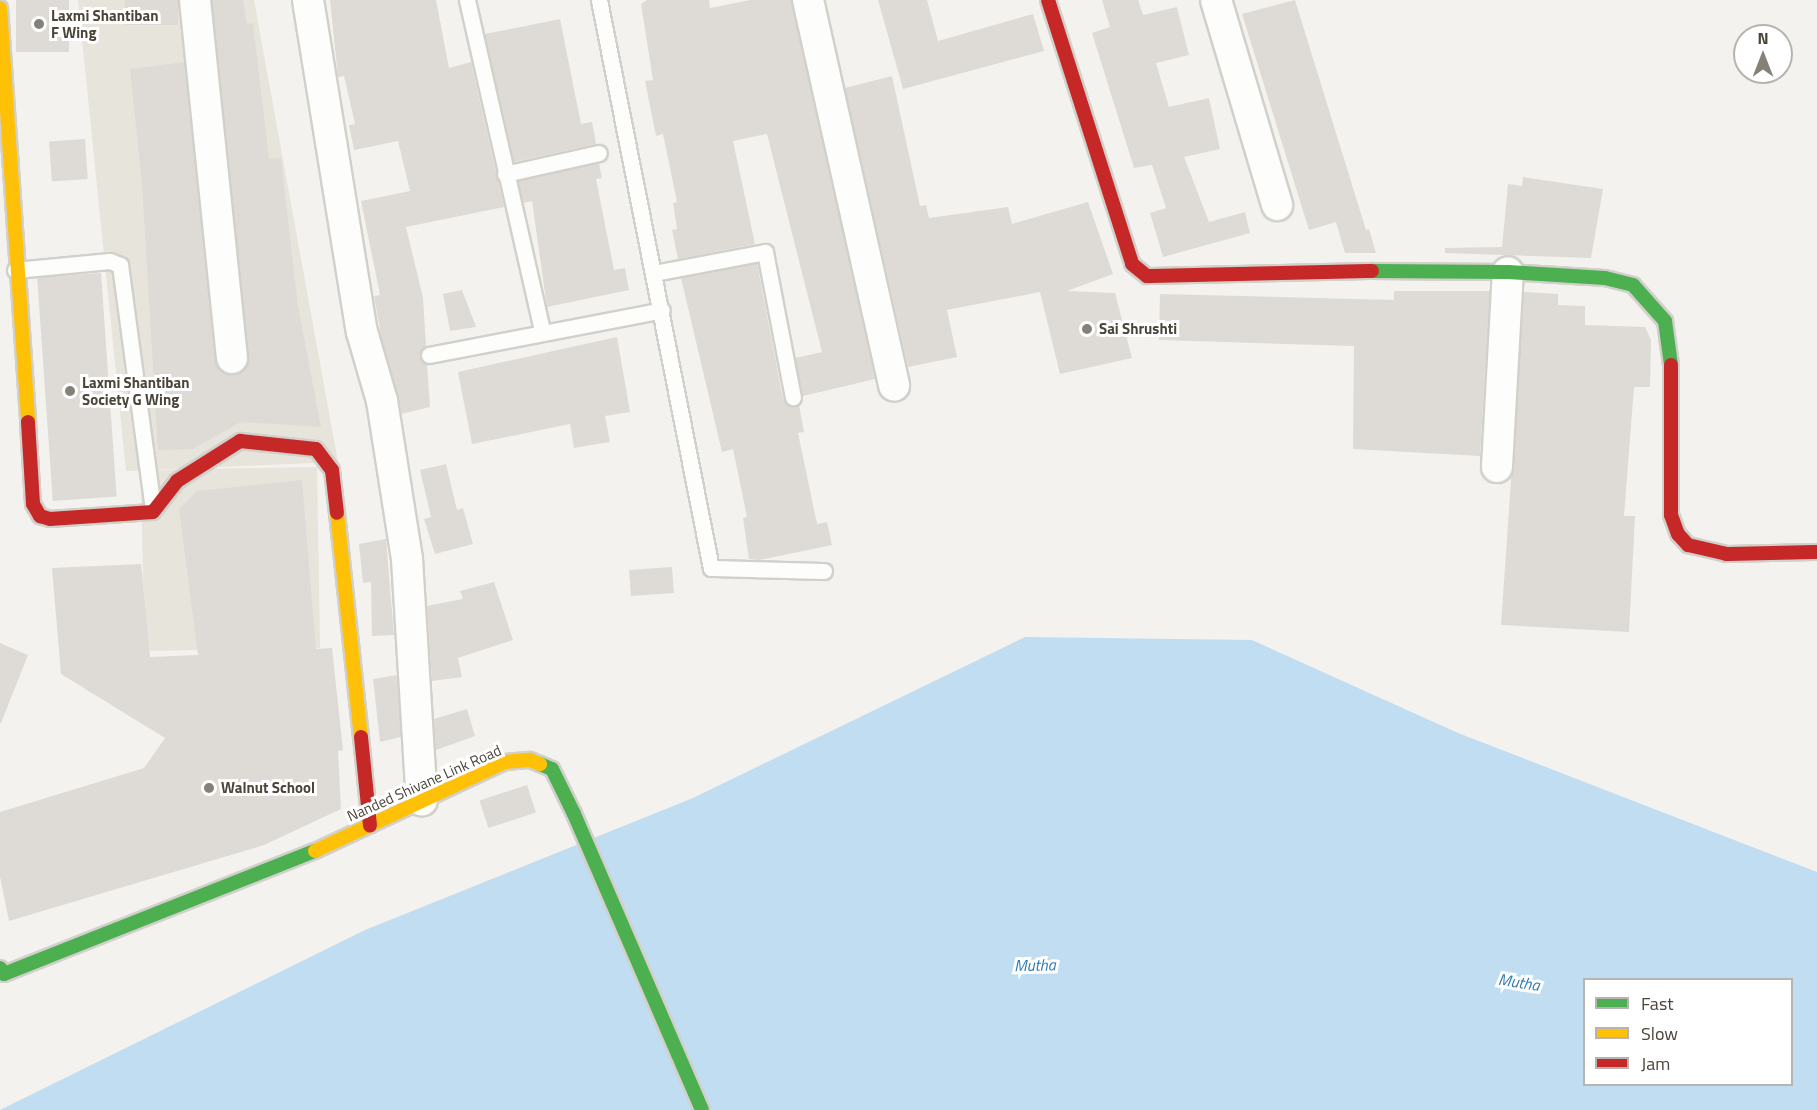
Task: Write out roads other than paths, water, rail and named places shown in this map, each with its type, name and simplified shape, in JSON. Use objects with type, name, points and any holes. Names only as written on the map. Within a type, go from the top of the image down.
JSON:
[{"type":"street","points":[[195,0],[232,358]]},
{"type":"street","points":[[308,0],[362,332],[382,401],[407,559],[422,801]]},
{"type":"street","points":[[808,0],[894,386]]},
{"type":"street","points":[[1048,0],[1132,264],[1147,276],[1284,271],[1508,272],[1605,278],[1633,285],[1665,321],[1671,340],[1671,515],[1678,534],[1688,545],[1726,554],[1817,552]]},
{"type":"street","points":[[1216,0],[1276,205]]},
{"type":"street","points":[[0,8],[3,107],[33,504],[40,516],[50,519],[153,512],[177,481],[240,441],[316,450],[332,470],[370,826]]},
{"type":"street","points":[[1497,467],[1508,272]]},
{"type":"street","name":"Nanded Shivane Link Road","points":[[0,968],[4,974],[268,873],[505,762],[530,759],[552,769],[702,1110]]},
{"type":"lane","points":[[468,0],[505,174],[542,331]]},
{"type":"lane","points":[[599,0],[662,310],[711,568],[824,571]]},
{"type":"lane","points":[[505,174],[599,153]]},
{"type":"lane","points":[[654,273],[765,252],[793,397]]},
{"type":"lane","points":[[15,270],[110,261],[120,265],[153,512]]},
{"type":"lane","points":[[429,355],[542,331],[662,310]]},
{"type":"water","name":"Mutha","points":[[1025,637],[1252,640],[1458,733],[1817,872],[1817,1110],[0,1110],[365,930],[693,798]]},
{"type":"place","name":"Laxmi Shantiban F Wing","points":[[39,24]]},
{"type":"place","name":"Sai Shrushti","points":[[1087,329]]},
{"type":"place","name":"Laxmi Shantiban Society G Wing","points":[[70,391]]},
{"type":"place","name":"Walnut School","points":[[209,788]]}]
